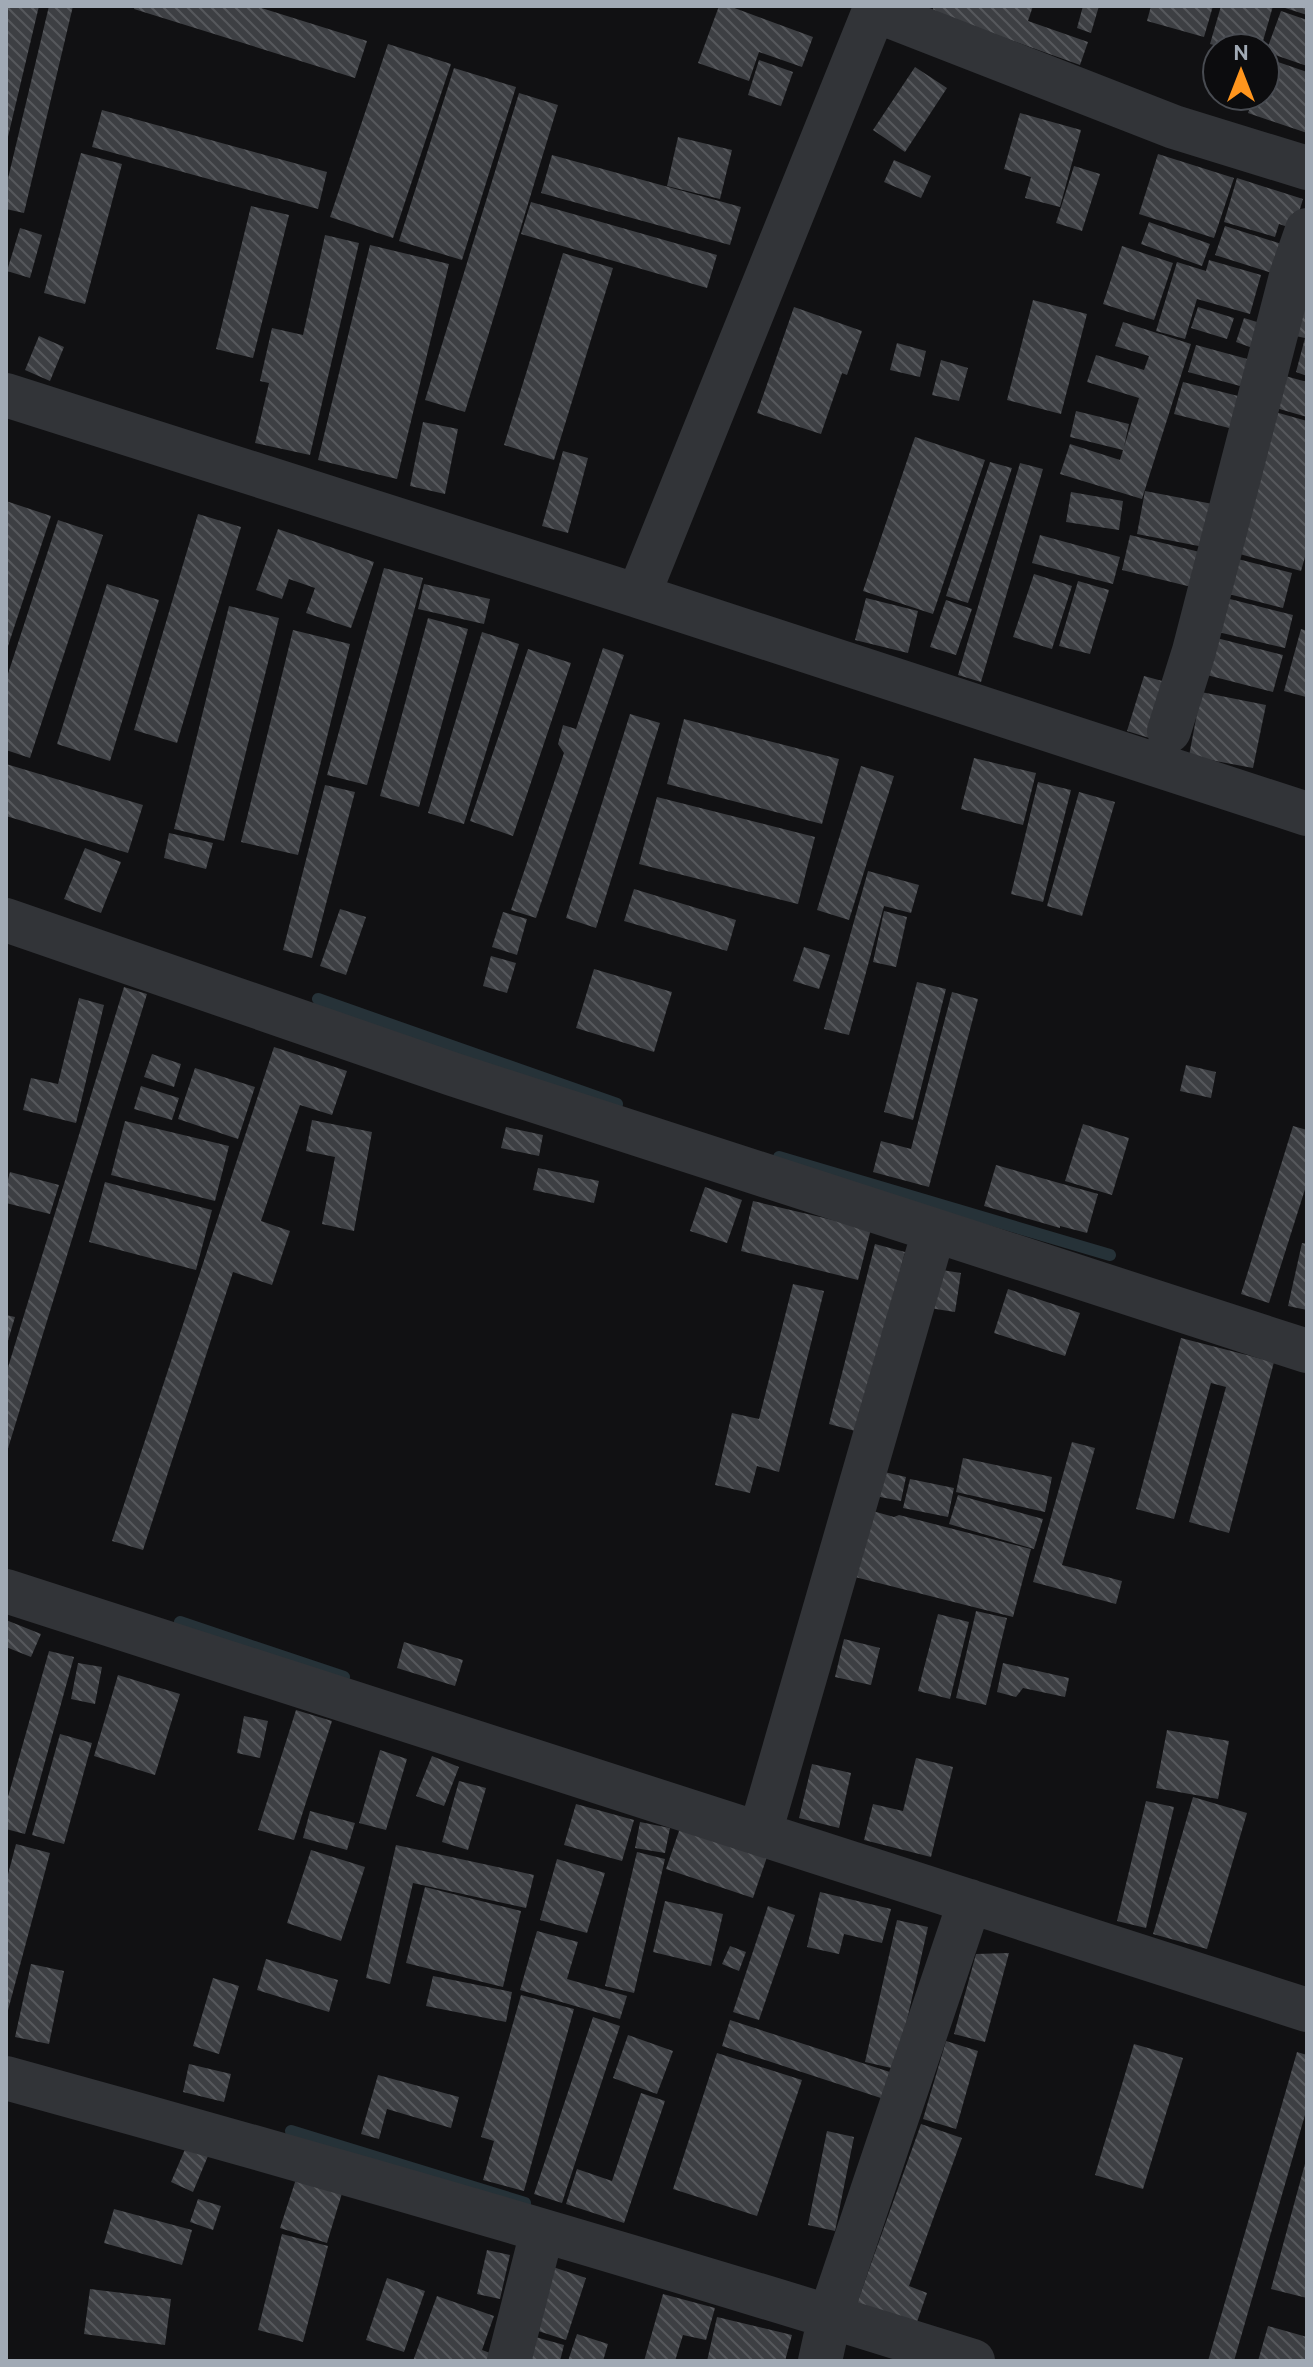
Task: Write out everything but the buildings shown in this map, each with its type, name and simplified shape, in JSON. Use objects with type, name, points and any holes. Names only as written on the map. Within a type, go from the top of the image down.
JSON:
[{"type":"street","points":[[638,596],[875,8],[1174,127],[1307,168]]},
{"type":"street","points":[[1169,731],[1194,651],[1291,276],[1307,230]]},
{"type":"street","points":[[6,395],[638,596],[1307,814]]},
{"type":"street","points":[[6,920],[452,1074],[1307,1351]]},
{"type":"street","points":[[760,1833],[934,1231]]},
{"type":"street","points":[[6,1591],[1307,2010]]},
{"type":"street","points":[[820,2361],[830,2316],[970,1901]]},
{"type":"street","points":[[6,2078],[830,2316],[973,2361]]},
{"type":"street","points":[[509,2361],[542,2232]]},
{"type":"waterway","points":[[318,999],[617,1104]]},
{"type":"waterway","points":[[779,1157],[1110,1255]]},
{"type":"waterway","points":[[180,1622],[344,1677]]},
{"type":"waterway","points":[[291,2131],[525,2203]]}]
